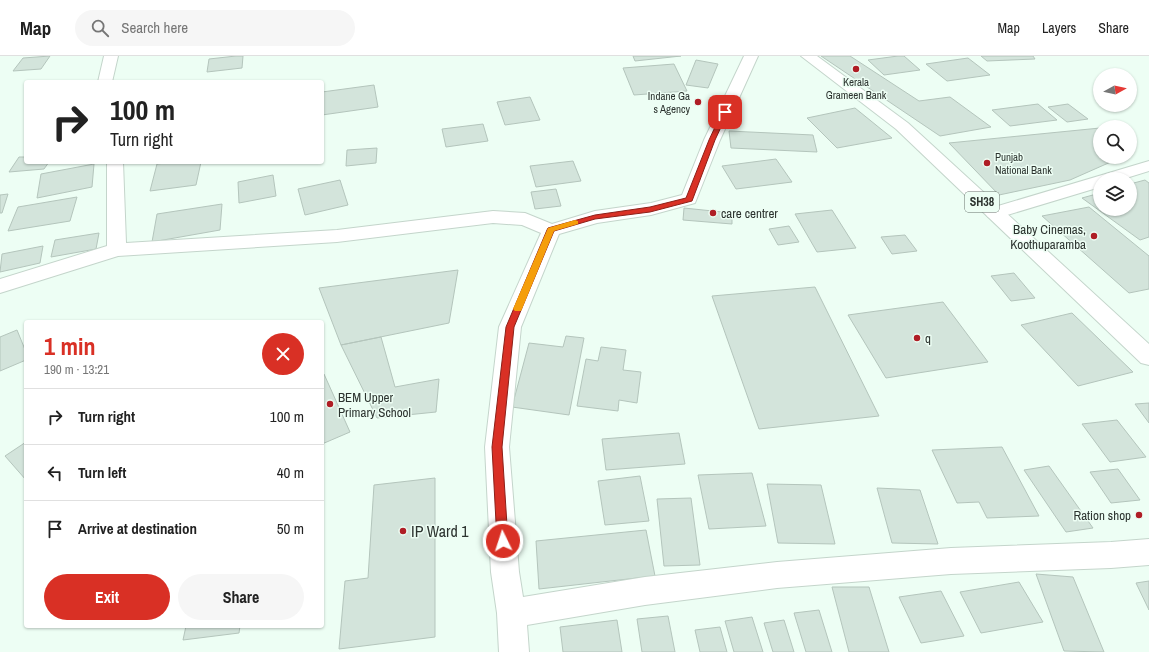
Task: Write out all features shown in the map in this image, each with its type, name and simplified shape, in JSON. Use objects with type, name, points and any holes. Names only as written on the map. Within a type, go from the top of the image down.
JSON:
[{"type":"street","points":[[106,80],[112,56]]},
{"type":"street","points":[[0,286],[117,250],[336,236],[493,217],[525,219],[551,230],[595,217],[650,209],[689,199],[712,140],[751,56]]},
{"type":"street","name":"SH38","points":[[808,56],[902,126],[1149,357]]},
{"type":"street","points":[[115,164],[117,250]]},
{"type":"street","points":[[1129,172],[1149,166]]},
{"type":"street","points":[[994,213],[1093,183]]},
{"type":"street","points":[[514,652],[511,613],[505,572],[497,447],[502,388],[510,327],[551,230]]},
{"type":"street","points":[[511,613],[645,591],[777,575],[951,561],[1111,555],[1149,552]]},
{"type":"building","points":[[50,56],[41,69],[13,71],[23,58]]},
{"type":"building","points":[[243,56],[242,68],[207,72],[209,59]]},
{"type":"building","points":[[633,56],[681,56],[635,61]]},
{"type":"building","points":[[821,56],[850,56],[919,101],[950,97],[991,127],[940,136]]},
{"type":"building","points":[[904,56],[920,70],[884,75],[868,60]]},
{"type":"building","points":[[981,56],[1033,56],[1035,59],[987,61]]},
{"type":"building","points":[[968,58],[990,75],[947,81],[926,64]]},
{"type":"building","points":[[696,60],[718,64],[708,88],[686,85]]},
{"type":"building","points":[[674,64],[687,91],[634,95],[623,68]]},
{"type":"building","points":[[374,85],[378,107],[324,115],[324,92]]},
{"type":"building","points":[[530,97],[540,120],[505,125],[497,102]]},
{"type":"building","points":[[1038,104],[1057,120],[1010,126],[992,110]]},
{"type":"building","points":[[1068,104],[1088,119],[1067,122],[1048,107]]},
{"type":"building","points":[[855,108],[892,138],[837,148],[807,118]]},
{"type":"building","points":[[483,124],[488,141],[446,147],[442,129]]},
{"type":"building","points":[[1093,129],[1093,164],[1106,164],[1070,180],[999,195],[949,143]]},
{"type":"building","points":[[729,131],[813,135],[817,152],[731,148]]},
{"type":"building","points":[[377,148],[376,163],[346,166],[347,150]]},
{"type":"building","points":[[19,157],[24,157],[24,164],[48,164],[44,169],[9,172]]},
{"type":"building","points":[[776,159],[792,182],[736,189],[722,166]]},
{"type":"building","points":[[573,161],[581,181],[536,187],[530,166]]},
{"type":"building","points":[[94,164],[92,187],[37,198],[41,174]]},
{"type":"building","points":[[157,164],[201,164],[196,185],[150,191]]},
{"type":"building","points":[[273,175],[276,196],[239,203],[238,182]]},
{"type":"building","points":[[340,180],[348,205],[305,215],[298,189]]},
{"type":"building","points":[[1145,180],[1149,183],[1149,237],[1140,240],[1107,216],[1137,216],[1137,182]]},
{"type":"building","points":[[556,189],[561,206],[535,209],[531,192]]},
{"type":"building","points":[[8,194],[2,213],[0,213],[0,195]]},
{"type":"building","points":[[1093,195],[1093,206],[1082,198]]},
{"type":"building","points":[[77,197],[70,221],[8,231],[18,207]]},
{"type":"building","points":[[222,204],[220,230],[152,242],[157,214]]},
{"type":"building","name":"Baby Cinemas, Koothuparamba","points":[[1089,207],[1093,210],[1093,216],[1100,216],[1149,256],[1149,289],[1129,293],[1042,216]]},
{"type":"building","points":[[684,208],[732,213],[732,224],[683,220]]},
{"type":"building","points":[[832,210],[856,248],[817,252],[795,214]]},
{"type":"building","points":[[789,226],[799,242],[778,245],[769,229]]},
{"type":"building","points":[[99,233],[96,249],[51,257],[55,240]]},
{"type":"building","points":[[905,235],[917,251],[892,254],[881,237]]},
{"type":"building","points":[[43,246],[40,263],[0,272],[2,254]]},
{"type":"building","points":[[458,270],[449,323],[341,345],[319,288]]},
{"type":"building","points":[[1014,273],[1035,298],[1011,301],[991,276]]},
{"type":"building","points":[[815,287],[879,416],[759,429],[712,296]]},
{"type":"building","name":"q","points":[[943,302],[988,362],[886,378],[848,315]]},
{"type":"building","points":[[1072,313],[1133,372],[1078,386],[1021,325]]},
{"type":"building","points":[[17,330],[24,347],[24,361],[0,371],[0,337]]},
{"type":"building","points":[[566,336],[584,338],[569,415],[512,407],[529,343],[563,347]]},
{"type":"building","points":[[381,337],[395,387],[439,379],[436,412],[377,418],[341,345]]},
{"type":"building","points":[[601,347],[626,350],[623,370],[641,372],[637,403],[619,400],[618,411],[577,406],[586,359],[598,361]]},
{"type":"building","name":"BEM Upper Primary School","points":[[324,374],[350,432],[324,443]]},
{"type":"building","points":[[1149,403],[1149,423],[1135,404]]},
{"type":"building","points":[[1117,420],[1146,457],[1110,462],[1082,424]]},
{"type":"building","points":[[679,433],[685,464],[606,470],[602,439]]},
{"type":"building","points":[[24,443],[24,478],[5,456]]},
{"type":"building","points":[[1002,447],[1039,516],[987,518],[979,502],[957,503],[932,450]]},
{"type":"building","points":[[1049,466],[1093,528],[1066,532],[1024,470]]},
{"type":"building","points":[[1118,469],[1140,500],[1111,503],[1090,472]]},
{"type":"building","points":[[752,473],[766,526],[709,529],[698,475]]},
{"type":"building","points":[[640,476],[649,521],[605,525],[598,481]]},
{"type":"building","name":"IP Ward 1","points":[[435,478],[435,637],[339,649],[345,581],[368,578],[374,485]]},
{"type":"building","points":[[767,484],[821,485],[835,544],[778,543]]},
{"type":"building","points":[[877,488],[920,490],[938,544],[892,543]]},
{"type":"building","points":[[691,498],[700,565],[664,566],[657,499]]},
{"type":"building","points":[[646,530],[655,576],[539,589],[536,541]]},
{"type":"building","points":[[1036,574],[1073,577],[1104,652],[1064,651]]},
{"type":"building","points":[[1149,581],[1149,610],[1136,583]]},
{"type":"building","points":[[1019,582],[1043,622],[981,633],[960,592]]},
{"type":"building","points":[[832,587],[869,587],[889,652],[849,652]]},
{"type":"building","points":[[941,591],[964,636],[921,643],[899,597]]},
{"type":"building","points":[[819,610],[832,652],[806,652],[794,613]]},
{"type":"building","points":[[668,616],[675,652],[642,652],[637,619]]},
{"type":"building","points":[[752,617],[763,652],[734,652],[725,621]]},
{"type":"building","points":[[617,620],[622,652],[563,652],[560,627]]},
{"type":"building","points":[[784,620],[794,652],[773,652],[764,623]]},
{"type":"building","points":[[720,627],[727,652],[700,652],[695,630]]},
{"type":"building","points":[[186,628],[240,628],[239,633],[183,640]]},
{"type":"slow traffic","points":[[518,309],[551,230],[575,223]]},
{"type":"place","name":"Kerala Grameen Bank","points":[[856,69]]},
{"type":"place","name":"Indane Ga s Agency","points":[[698,102]]},
{"type":"place","name":"Punjab National Bank","points":[[987,163]]},
{"type":"place","name":"care centrer","points":[[713,213]]},
{"type":"place","name":"Baby Cinemas, Koothuparamba","points":[[1094,236]]},
{"type":"place","name":"q","points":[[917,338]]},
{"type":"place","name":"BEM Upper Primary School","points":[[330,404]]},
{"type":"place","name":"Ration shop","points":[[1139,515]]},
{"type":"place","name":"IP Ward 1","points":[[403,531]]},
{"type":"route","points":[[503,541],[497,447],[502,388],[510,327],[551,230],[595,217],[650,209],[689,199],[712,140],[725,112]]}]
